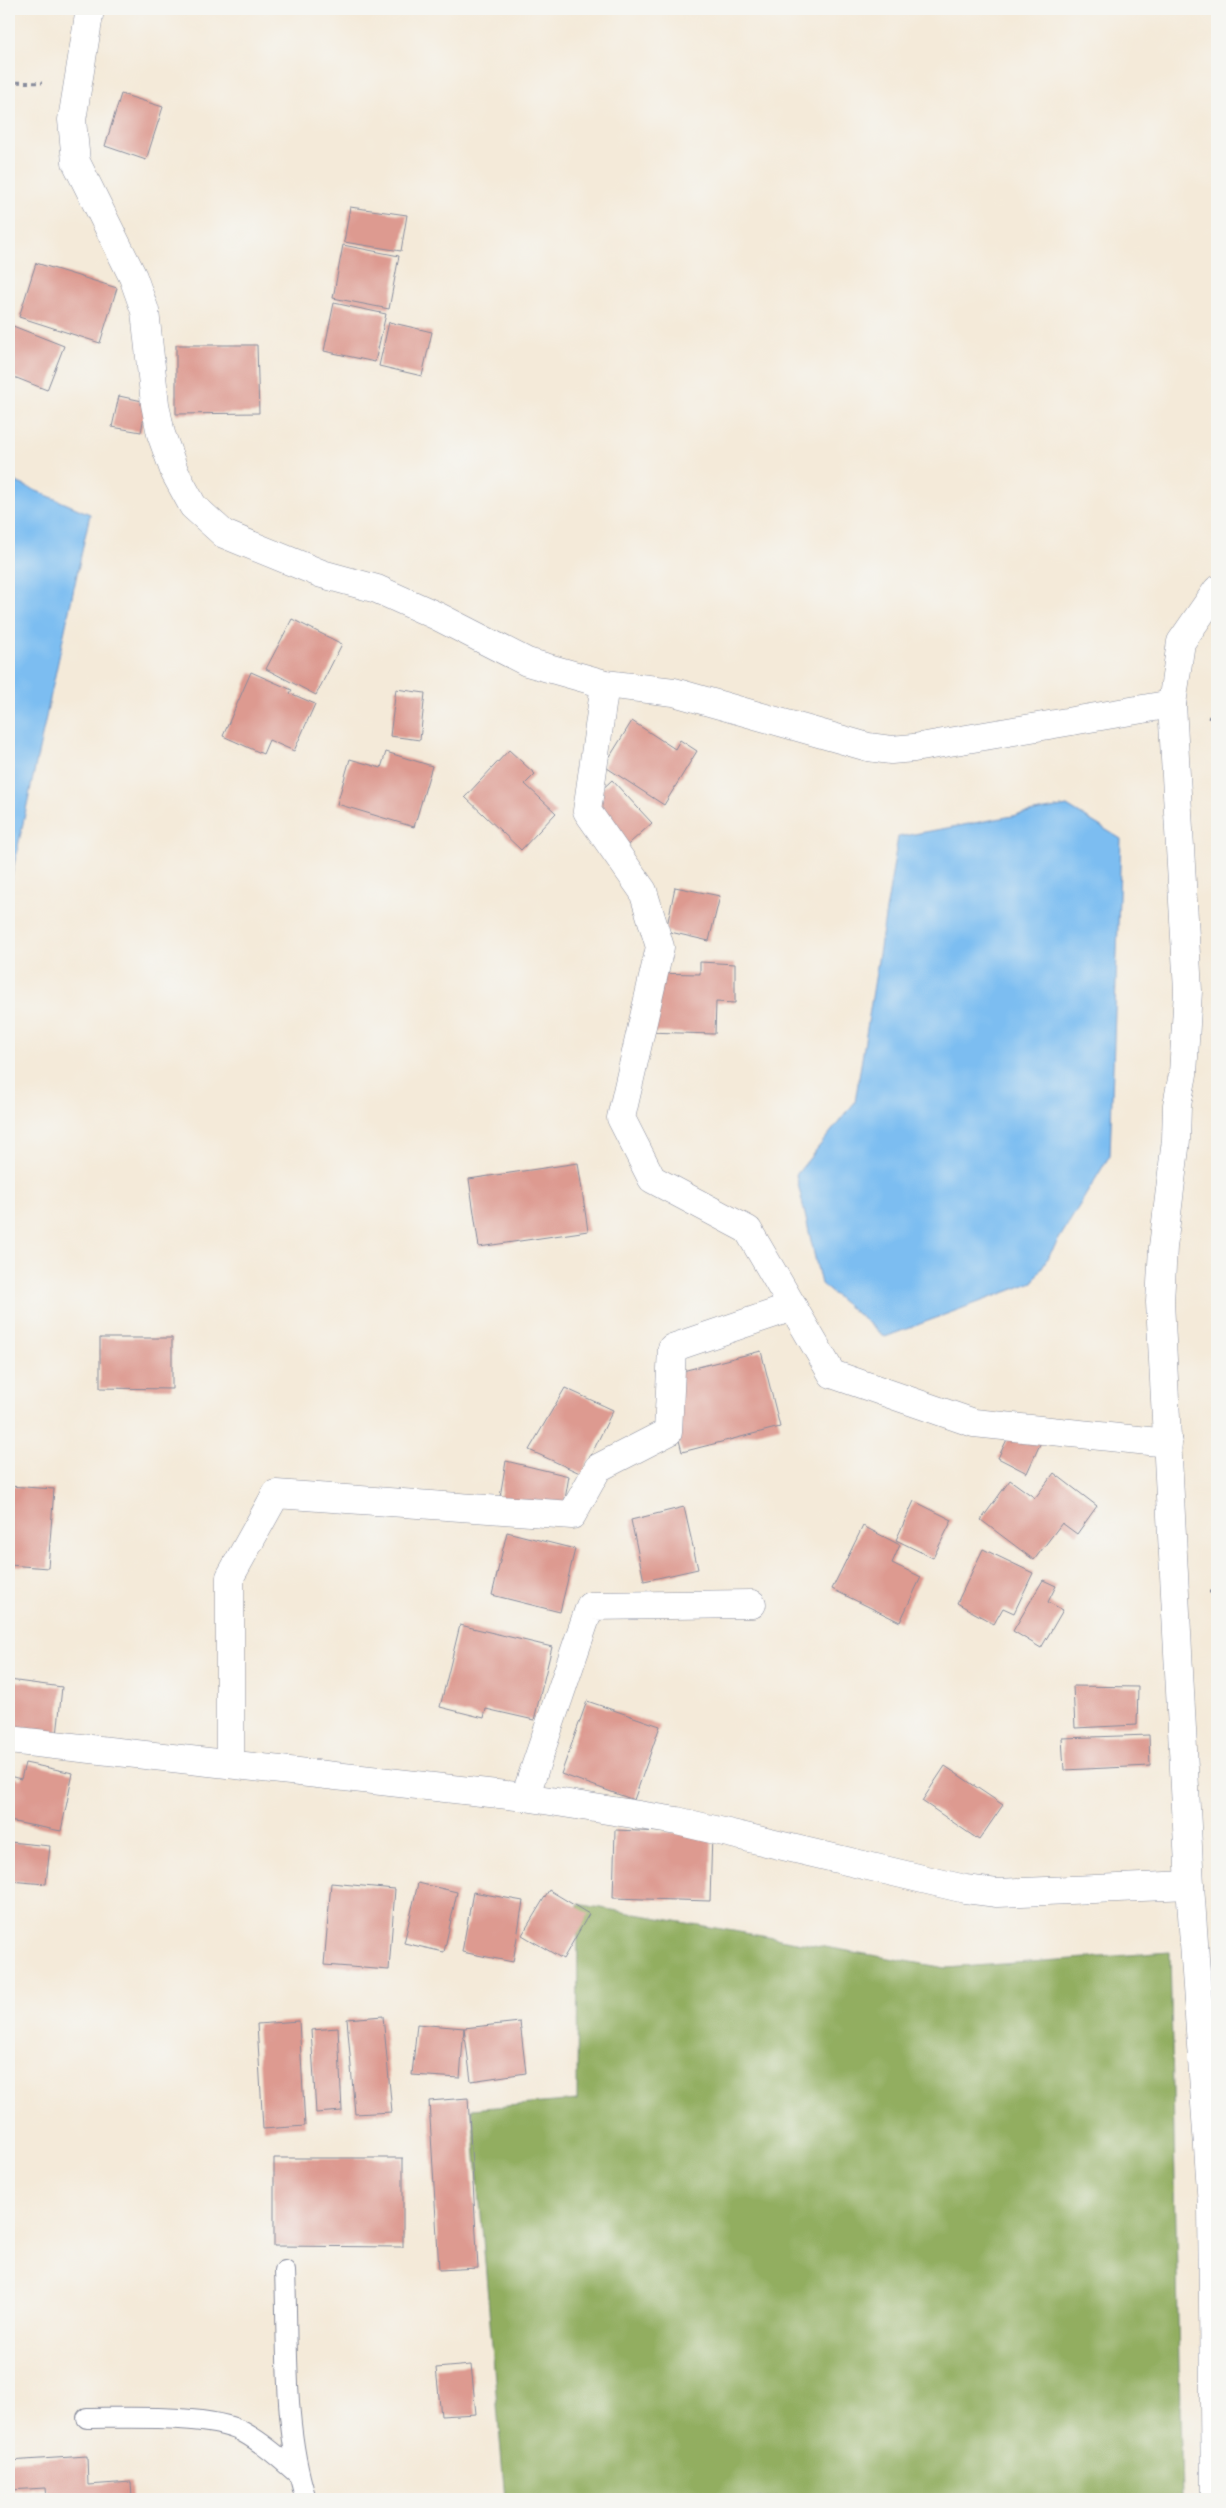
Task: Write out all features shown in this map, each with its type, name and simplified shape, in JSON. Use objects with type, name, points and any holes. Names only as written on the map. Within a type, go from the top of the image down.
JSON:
[{"type":"street","points":[[90,9],[72,120],[76,162],[133,277],[145,311],[155,404],[161,434],[175,474],[193,506],[224,534],[322,574],[376,589],[437,616],[527,662],[605,684],[674,692],[868,747],[892,750],[1172,704]]},
{"type":"street","points":[[1215,2499],[1212,2205],[1190,1885],[1162,1348],[1162,1274],[1177,1105],[1182,1074],[1188,991],[1172,704],[1181,642],[1217,590]]},
{"type":"street","points":[[605,684],[587,811],[643,891],[660,947],[621,1118],[652,1179],[748,1230],[832,1374],[974,1423],[1168,1443]]},
{"type":"street","points":[[230,1763],[230,1577],[276,1494],[572,1516],[598,1468],[668,1432],[672,1348],[793,1307]]},
{"type":"street","points":[[526,1797],[590,1606],[752,1604]]},
{"type":"street","points":[[9,1740],[526,1797],[677,1821],[965,1889],[997,1893],[1190,1885]]},
{"type":"lane","points":[[284,2271],[286,2366],[298,2474],[306,2499]]},
{"type":"lane","points":[[87,2418],[154,2417],[215,2424],[242,2431],[298,2474]]},
{"type":"green space","points":[[578,1904],[946,1968],[1170,1952],[1182,2499],[505,2499],[472,2109],[577,2100]]},
{"type":"water","points":[[9,479],[90,514],[9,888]]},
{"type":"water","points":[[1067,806],[1121,839],[1110,1155],[1033,1282],[885,1337],[821,1284],[796,1175],[855,1102],[898,837]]},
{"type":"building","points":[[121,94],[163,107],[146,160],[105,146]]},
{"type":"building","points":[[350,207],[407,215],[401,251],[344,242]]},
{"type":"building","points":[[343,245],[399,256],[389,309],[333,298]]},
{"type":"building","points":[[36,263],[117,288],[100,343],[19,317]]},
{"type":"building","points":[[334,303],[386,314],[375,362],[324,351]]},
{"type":"building","points":[[389,322],[432,332],[422,376],[379,366]]},
{"type":"building","points":[[13,326],[64,346],[47,390],[9,375],[9,338]]},
{"type":"building","points":[[176,345],[257,345],[259,413],[176,414]]},
{"type":"building","points":[[119,396],[147,402],[141,432],[112,427]]},
{"type":"building","points":[[292,619],[342,644],[316,695],[266,669]]},
{"type":"building","points":[[251,672],[292,690],[290,693],[315,704],[294,751],[269,740],[263,754],[223,736]]},
{"type":"building","points":[[396,689],[425,693],[420,740],[390,736]]},
{"type":"building","points":[[632,721],[675,749],[680,740],[697,751],[664,805],[604,766]]},
{"type":"building","points":[[509,750],[535,774],[525,784],[556,813],[521,850],[465,797]]},
{"type":"building","points":[[386,752],[432,766],[414,827],[337,804],[350,759],[381,768]]},
{"type":"building","points":[[612,780],[652,823],[620,852],[581,809]]},
{"type":"building","points":[[675,887],[720,896],[709,941],[666,931]]},
{"type":"building","points":[[700,962],[735,964],[735,1003],[716,1002],[715,1034],[645,1032],[647,973],[700,974]]},
{"type":"building","points":[[578,1163],[588,1231],[479,1247],[469,1179]]},
{"type":"building","points":[[100,1338],[172,1338],[172,1389],[100,1388]]},
{"type":"building","points":[[761,1351],[780,1427],[682,1452],[663,1376]]},
{"type":"building","points":[[565,1388],[613,1410],[582,1474],[529,1450]]},
{"type":"building","points":[[1017,1419],[1045,1433],[1027,1473],[998,1458]]},
{"type":"building","points":[[506,1461],[569,1476],[563,1511],[497,1515]]},
{"type":"building","points":[[1054,1473],[1097,1506],[1077,1534],[1062,1523],[1034,1560],[981,1520],[1010,1480],[1035,1498]]},
{"type":"building","points":[[9,1486],[54,1489],[48,1568],[9,1565]]},
{"type":"building","points":[[914,1501],[952,1520],[933,1558],[896,1540]]},
{"type":"building","points":[[684,1507],[698,1569],[644,1581],[631,1520]]},
{"type":"building","points":[[863,1526],[900,1545],[892,1563],[921,1577],[900,1622],[832,1589]]},
{"type":"building","points":[[507,1532],[575,1549],[560,1612],[492,1595]]},
{"type":"building","points":[[983,1549],[1033,1573],[1014,1613],[1003,1608],[994,1624],[957,1603]]},
{"type":"building","points":[[1043,1580],[1056,1586],[1048,1602],[1063,1610],[1041,1648],[1013,1631]]},
{"type":"building","points":[[460,1625],[552,1647],[534,1720],[486,1709],[484,1718],[440,1707]]},
{"type":"building","points":[[9,1680],[62,1687],[57,1736],[9,1730]]},
{"type":"building","points":[[1073,1686],[1138,1687],[1137,1725],[1075,1728]]},
{"type":"building","points":[[587,1701],[660,1726],[634,1800],[561,1774]]},
{"type":"building","points":[[1149,1735],[1150,1766],[1064,1770],[1062,1738]]},
{"type":"building","points":[[25,1763],[73,1773],[61,1831],[9,1821],[9,1776],[21,1779]]},
{"type":"building","points":[[945,1766],[1003,1805],[979,1840],[922,1801]]},
{"type":"building","points":[[615,1830],[712,1834],[710,1901],[613,1898]]},
{"type":"building","points":[[9,1842],[50,1846],[46,1884],[9,1881]]},
{"type":"building","points":[[331,1883],[395,1889],[389,1970],[324,1965]]},
{"type":"building","points":[[418,1883],[457,1892],[444,1952],[404,1943]]},
{"type":"building","points":[[549,1890],[589,1914],[563,1959],[522,1935]]},
{"type":"building","points":[[473,1892],[523,1901],[513,1962],[462,1952]]},
{"type":"building","points":[[383,2016],[392,2112],[355,2114],[347,2019]]},
{"type":"building","points":[[299,2021],[305,2126],[263,2129],[257,2024]]},
{"type":"building","points":[[520,2022],[526,2073],[471,2081],[464,2028]]},
{"type":"building","points":[[417,2024],[464,2028],[460,2078],[412,2075]]},
{"type":"building","points":[[338,2028],[342,2111],[316,2113],[311,2030]]},
{"type":"building","points":[[468,2098],[478,2268],[439,2270],[429,2101]]},
{"type":"building","points":[[274,2158],[403,2158],[403,2247],[274,2246]]},
{"type":"building","points":[[471,2365],[476,2414],[441,2416],[436,2368]]},
{"type":"building","points":[[87,2456],[88,2485],[131,2482],[132,2499],[47,2499],[46,2488],[9,2490],[9,2461]]}]
